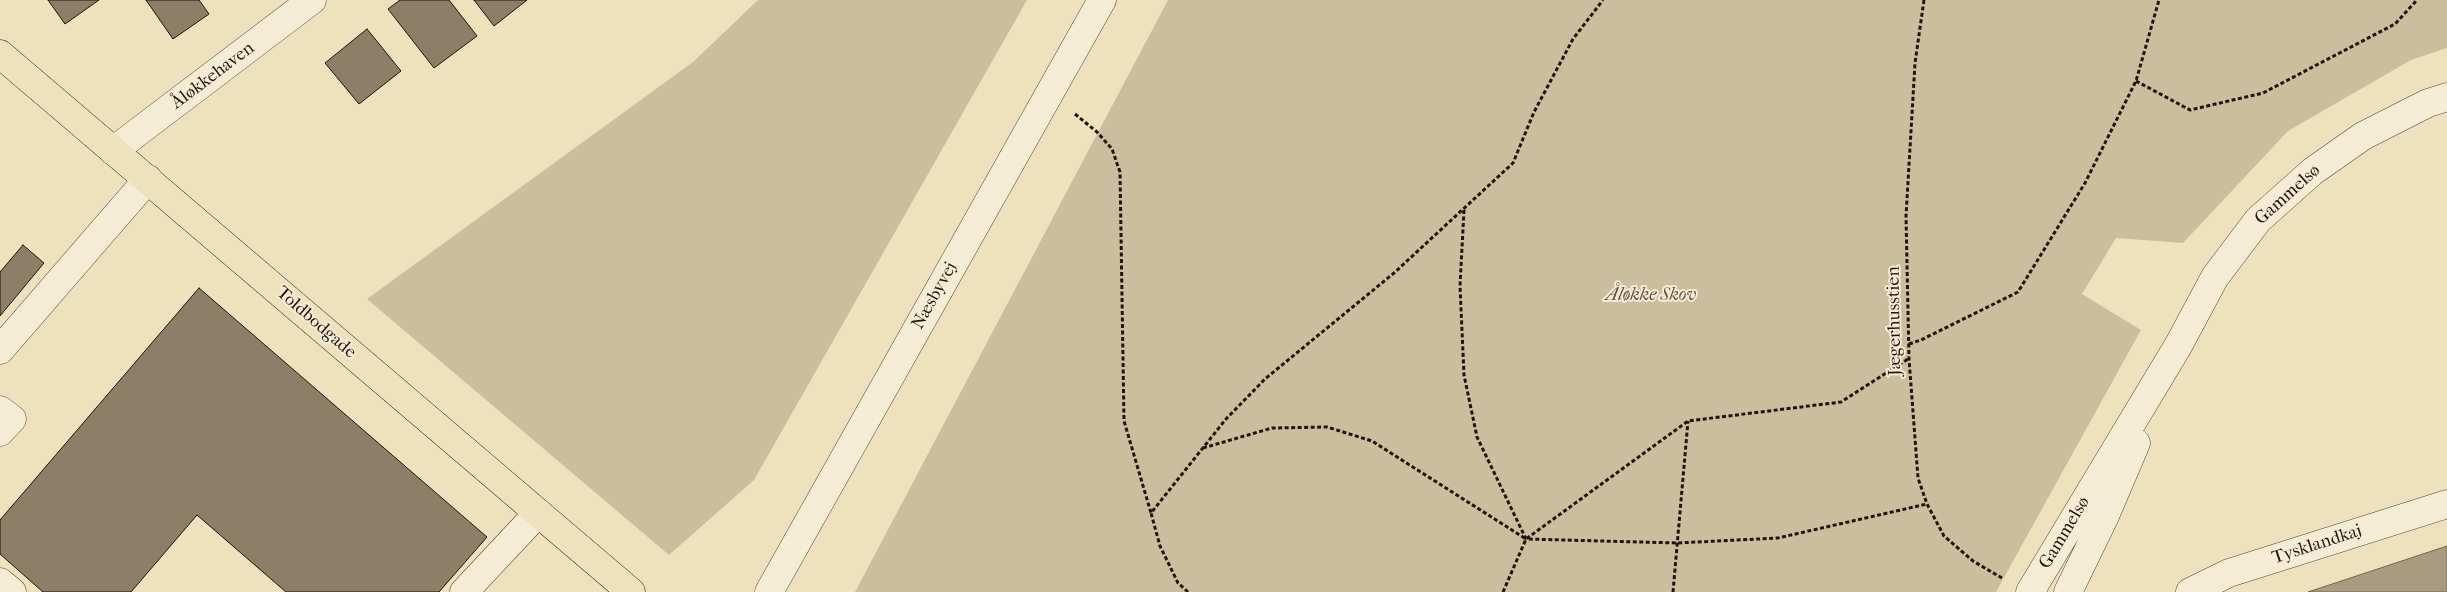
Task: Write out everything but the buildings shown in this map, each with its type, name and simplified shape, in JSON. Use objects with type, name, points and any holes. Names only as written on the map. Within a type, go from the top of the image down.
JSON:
[{"type":"main road","name":"Toldbodgade","points":[[0,54],[631,592]]},
{"type":"street","name":"Åløkkehaven","points":[[113,151],[312,0]]},
{"type":"street","name":"Næsbyvej","points":[[769,592],[1102,0]]},
{"type":"street","name":"Gammelsø","points":[[2030,592],[2178,346],[2215,277],[2258,220],[2312,171],[2363,136],[2428,104],[2447,97]]},
{"type":"street","points":[[0,350],[148,179]]},
{"type":"street","name":"Gammelsø","points":[[2068,592],[2104,518],[2178,346]]},
{"type":"street","points":[[0,410],[12,419],[0,432]]},
{"type":"street","name":"Tysklandkaj","points":[[2190,592],[2229,573],[2447,504]]},
{"type":"street","points":[[464,592],[538,513]]},
{"type":"street","points":[[0,582],[12,592]]},
{"type":"path","points":[[1151,513],[1226,419],[1265,379],[1394,273],[1464,210],[1512,163],[1534,112],[1573,40],[1602,0]]},
{"type":"path","name":"Jægerhusstien","points":[[1924,0],[1915,63],[1906,216],[1909,358],[1918,478],[1927,504],[1944,536],[1973,561],[2003,579]]},
{"type":"path","points":[[1909,344],[2018,292],[2085,183],[2136,81],[2159,0]]},
{"type":"path","points":[[2136,81],[2190,110],[2262,93],[2395,24],[2417,0]]},
{"type":"path","points":[[1050,92],[1097,132],[1112,149],[1120,172],[1124,422],[1160,546],[1178,583],[1188,592]]},
{"type":"path","points":[[1464,210],[1460,286],[1464,375],[1477,437],[1526,539]]},
{"type":"path","points":[[1503,592],[1526,539],[1688,420],[1841,402],[1909,358]]},
{"type":"path","points":[[1673,592],[1688,420]]},
{"type":"path","points":[[1202,448],[1272,428],[1327,427],[1372,442],[1526,539],[1677,544],[1778,538],[1927,504]]},
{"type":"green space","points":[[758,0],[1027,0],[754,480],[669,555],[367,299],[693,62]]},
{"type":"green space","name":"Åløkke Skov","points":[[1168,0],[2447,0],[2447,48],[2411,60],[2288,131],[2183,243],[2116,238],[2082,294],[2141,330],[1996,592],[855,592]]},
{"type":"shaded area","points":[[2447,546],[2447,592],[2308,592]]}]
